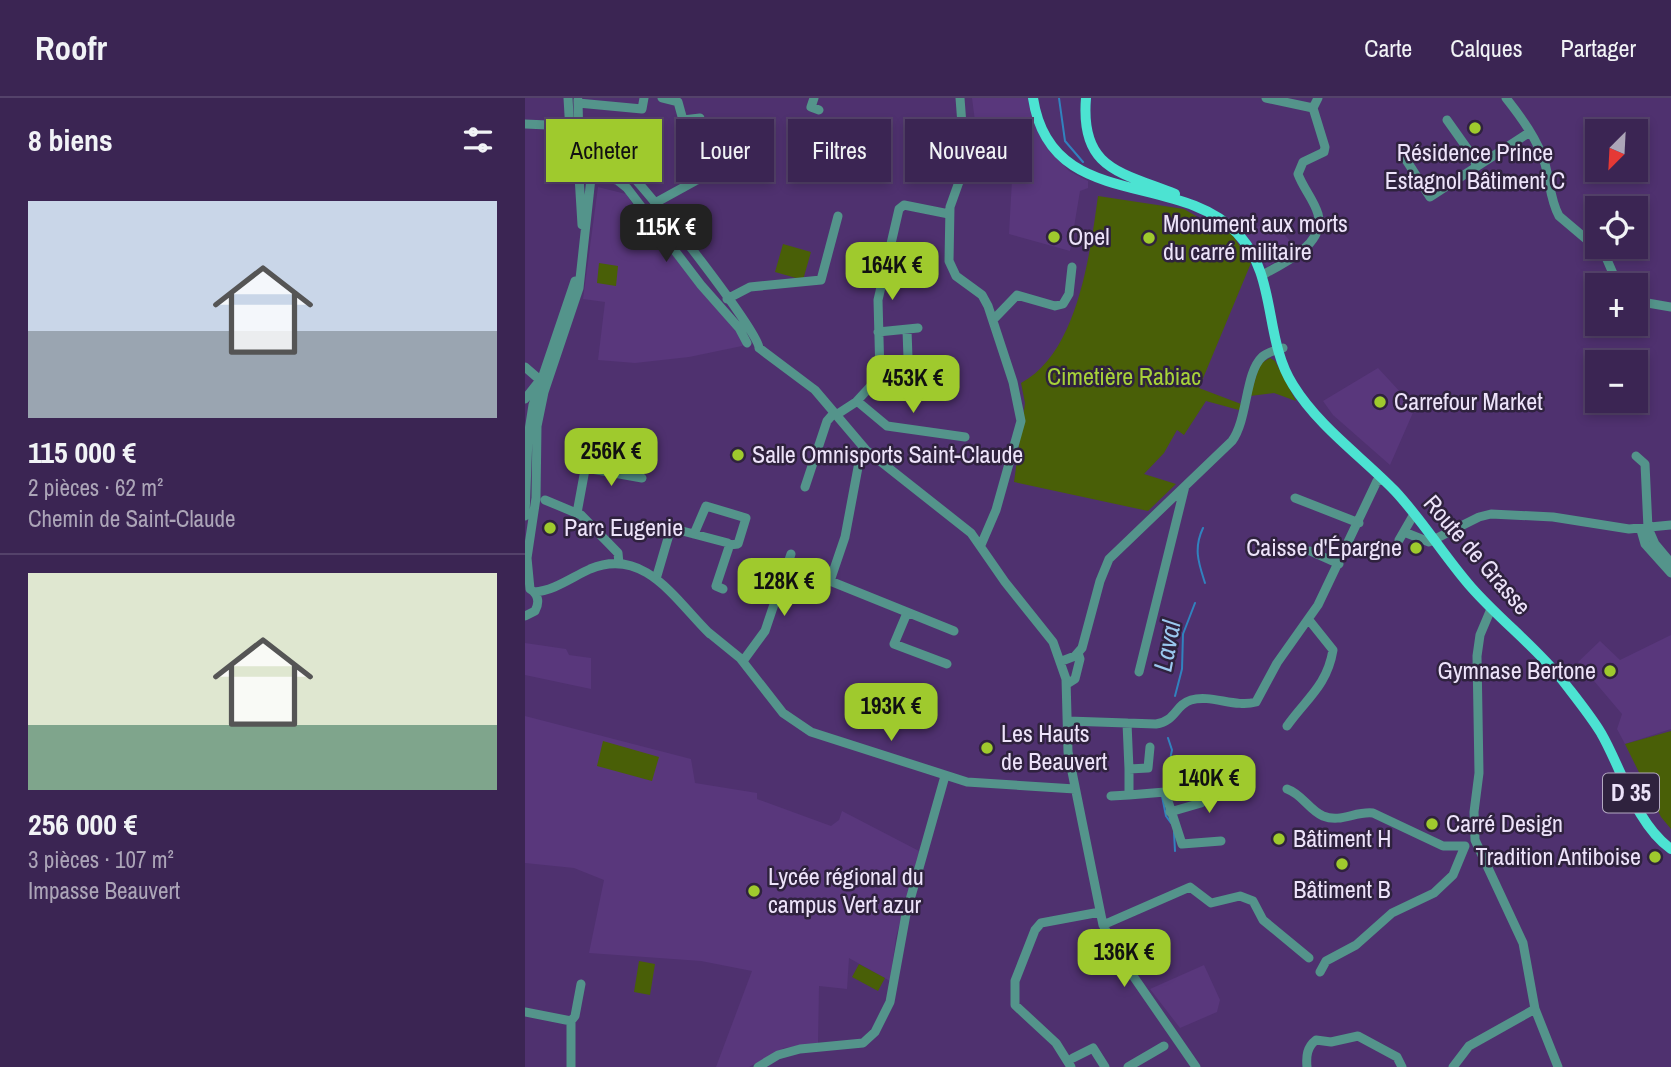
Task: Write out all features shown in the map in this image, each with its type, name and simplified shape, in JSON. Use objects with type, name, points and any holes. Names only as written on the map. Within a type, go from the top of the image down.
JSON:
[{"type":"main road","name":"D 35","points":[[1033,98],[1048,139],[1064,159],[1089,176],[1188,204],[1217,217],[1245,243],[1264,274]]},
{"type":"main road","name":"D 35","points":[[1086,98],[1085,130],[1090,145],[1105,165],[1227,218],[1244,235],[1264,274],[1280,349]]},
{"type":"main road","points":[[1124,174],[1142,187],[1124,187]]},
{"type":"main road","name":"Route de Grasse","points":[[1280,349],[1292,384],[1314,414],[1440,537],[1494,612],[1554,670],[1591,718],[1651,831],[1671,849]]},
{"type":"street","points":[[575,100],[642,109],[644,98]]},
{"type":"street","points":[[662,98],[678,102],[683,120],[700,118]]},
{"type":"street","points":[[814,98],[811,107],[819,110]]},
{"type":"street","points":[[960,98],[965,165],[949,214],[951,267],[956,276],[982,295],[1013,382],[1021,421],[988,530],[978,542]]},
{"type":"street","points":[[1266,98],[1295,107],[1313,108]]},
{"type":"street","points":[[1264,274],[1311,243],[1318,230],[1317,211],[1298,174],[1303,162],[1320,155],[1325,147],[1313,108],[1318,98]]},
{"type":"street","points":[[1506,98],[1530,132],[1545,162],[1554,208],[1564,223],[1608,257],[1616,273]]},
{"type":"street","points":[[571,119],[575,100]]},
{"type":"street","points":[[575,100],[577,119]]},
{"type":"street","points":[[1447,120],[1474,158],[1476,166]]},
{"type":"street","points":[[525,124],[546,125]]},
{"type":"street","points":[[1401,152],[1430,197],[1530,132]]},
{"type":"street","points":[[525,516],[528,438],[540,380],[576,274],[582,222],[579,182]]},
{"type":"street","points":[[538,603],[530,589],[527,558],[536,498],[537,426],[544,392],[579,288],[591,182]]},
{"type":"street","points":[[617,182],[628,188],[701,285],[739,328],[754,343],[815,390],[866,450],[978,542],[1005,582],[1046,631],[1062,661],[1067,684],[1068,752],[1103,925],[1120,957],[1196,1067]]},
{"type":"street","points":[[636,182],[709,271],[754,343]]},
{"type":"street","points":[[655,203],[693,182]]},
{"type":"street","points":[[805,487],[827,421],[838,417],[857,402],[880,376],[878,300],[899,209],[904,205],[949,214]]},
{"type":"street","points":[[727,299],[750,287],[821,280],[838,216]]},
{"type":"street","points":[[993,320],[1017,295],[1055,306],[1063,304],[1069,294],[1072,267]]},
{"type":"street","points":[[1648,304],[1671,309]]},
{"type":"street","points":[[1648,308],[1671,309]]},
{"type":"street","points":[[878,332],[918,328]]},
{"type":"street","points":[[907,330],[909,386]]},
{"type":"street","points":[[1067,684],[1075,679],[1080,659],[1078,653],[1103,569],[1109,559],[1237,434],[1259,361],[1266,354],[1280,349]]},
{"type":"street","points":[[525,367],[540,380]]},
{"type":"street","points":[[525,399],[540,380]]},
{"type":"street","points":[[857,402],[887,426],[965,437]]},
{"type":"street","points":[[525,423],[528,438]]},
{"type":"street","points":[[577,513],[591,437]]},
{"type":"street","points":[[1636,456],[1645,464],[1647,474],[1645,544],[1671,573]]},
{"type":"street","points":[[859,462],[845,537],[829,581],[954,631]]},
{"type":"street","points":[[586,468],[642,478]]},
{"type":"street","points":[[1068,720],[1166,723],[1185,703],[1194,699],[1247,704],[1256,702],[1277,663],[1309,620],[1367,503],[1384,486],[1383,480]]},
{"type":"street","points":[[1139,672],[1185,486]]},
{"type":"street","points":[[1295,498],[1359,523]]},
{"type":"street","points":[[545,500],[577,513],[618,553],[619,564]]},
{"type":"street","points":[[656,579],[669,529],[729,545],[738,544],[746,519],[706,506],[694,534]]},
{"type":"street","points":[[1414,514],[1401,536],[1425,542],[1479,517],[1503,513],[1645,529],[1671,525]]},
{"type":"street","points":[[1645,529],[1671,563]]},
{"type":"street","points":[[723,589],[716,586],[729,545]]},
{"type":"street","points":[[1310,551],[1339,564]]},
{"type":"street","points":[[743,661],[765,631],[791,554]]},
{"type":"street","points":[[530,589],[551,588],[593,568],[619,564],[656,579],[677,595],[783,713],[811,732],[945,776],[1002,786],[1075,789]]},
{"type":"street","points":[[525,617],[535,611],[538,603],[551,588]]},
{"type":"street","points":[[1494,612],[1482,629],[1477,656],[1479,773],[1474,812],[1475,841],[1523,943],[1535,1009],[1558,1067]]},
{"type":"street","points":[[907,613],[894,644],[947,664]]},
{"type":"street","points":[[1287,726],[1327,674],[1333,650],[1309,620]]},
{"type":"street","points":[[708,632],[743,661],[755,680]]},
{"type":"street","points":[[1062,661],[1078,653]]},
{"type":"street","points":[[1128,723],[1129,794]]},
{"type":"street","points":[[1129,769],[1148,768],[1150,747]]},
{"type":"street","points":[[758,1067],[778,1055],[800,1049],[863,1043],[875,1032],[890,1002],[905,914],[945,776]]},
{"type":"street","points":[[1170,812],[1204,799],[1203,782]]},
{"type":"street","points":[[1287,789],[1323,816],[1343,819],[1362,812],[1373,813],[1443,846],[1465,846],[1453,875],[1434,893],[1392,913],[1356,945],[1326,961],[1320,972]]},
{"type":"street","points":[[1111,796],[1165,792],[1182,844],[1221,841]]},
{"type":"street","points":[[1103,925],[1190,887],[1211,903],[1240,896],[1253,901],[1263,920],[1309,958]]},
{"type":"street","points":[[1100,912],[1041,923],[1035,930],[1015,981],[1015,1005],[1056,1043],[1072,1063],[1093,1048],[1105,1067]]},
{"type":"street","points":[[571,1067],[571,1021],[575,1016],[581,984]]},
{"type":"street","points":[[1453,1067],[1469,1046],[1535,1009]]},
{"type":"street","points":[[525,1012],[571,1021]]},
{"type":"street","points":[[1307,1067],[1311,1044],[1316,1040],[1331,1042],[1358,1036],[1397,1057],[1402,1067]]},
{"type":"street","points":[[1128,1067],[1164,1046]]},
{"type":"shaded area","points":[[972,98],[1030,98],[1039,133],[1053,154],[1069,171],[1088,181],[1088,188],[1080,191],[1070,251],[1009,234],[1012,182],[1032,182],[1032,119],[975,119]]},
{"type":"shaded area","points":[[598,187],[626,194],[662,248],[669,249],[742,339],[742,346],[689,357],[635,363],[598,360],[605,302],[583,299]]},
{"type":"shaded area","points":[[1274,222],[1295,247],[1267,267],[1243,231]]},
{"type":"shaded area","points":[[1378,368],[1415,408],[1390,465],[1333,415],[1323,401]]},
{"type":"shaded area","points":[[1671,635],[1671,729],[1625,744],[1617,729],[1622,714],[1578,662],[1600,641],[1620,660]]},
{"type":"shaded area","points":[[525,643],[566,649],[569,655],[591,658],[591,689],[525,675]]},
{"type":"shaded area","name":"Lycée régional du campus Vert azur","points":[[525,716],[691,759],[695,783],[757,793],[757,799],[831,826],[839,820],[842,811],[919,851],[896,937],[890,981],[849,958],[847,989],[819,986],[818,1043],[784,1048],[749,1067],[716,1067],[752,971],[701,961],[589,953],[604,880],[574,868],[525,863]]},
{"type":"shaded area","points":[[1204,965],[1220,1000],[1217,1012],[1180,1028],[1150,989]]},
{"type":"green space","name":"Cimetière Rabiac","points":[[1098,196],[1184,209],[1211,225],[1229,230],[1251,263],[1199,388],[1241,404],[1239,410],[1206,401],[1184,435],[1177,430],[1164,453],[1144,474],[1176,484],[1148,511],[1014,482],[1025,403],[1021,383],[1040,369],[1056,349],[1068,326],[1085,272]]},
{"type":"green space","points":[[783,244],[811,252],[803,280],[775,272]]},
{"type":"green space","points":[[599,263],[618,266],[616,286],[597,283]]},
{"type":"green space","points":[[1270,358],[1275,361],[1296,401],[1274,393],[1250,396],[1260,364]]},
{"type":"green space","points":[[1671,731],[1671,829],[1661,817],[1625,744]]},
{"type":"green space","points":[[603,741],[659,757],[652,781],[597,766]]},
{"type":"green space","points":[[639,961],[655,964],[650,995],[634,992]]},
{"type":"green space","points":[[859,964],[885,978],[878,991],[852,977]]},
{"type":"waterway","name":"Laval","points":[[1059,98],[1065,141],[1083,162]]},
{"type":"waterway","name":"Laval","points":[[1203,528],[1198,550],[1205,583]]},
{"type":"waterway","name":"Laval","points":[[1175,696],[1182,669],[1183,634],[1195,603]]},
{"type":"waterway","name":"Laval","points":[[1164,788],[1172,750],[1168,738]]},
{"type":"waterway","name":"Laval","points":[[1162,796],[1166,816],[1171,823]]},
{"type":"waterway","name":"Laval","points":[[1174,832],[1175,851]]},
{"type":"place","name":"Résidence Prince Estagnol Bâtiment C","points":[[1475,128]]},
{"type":"place","name":"Opel","points":[[1054,237]]},
{"type":"place","name":"Monument aux morts du carré militaire","points":[[1149,238]]},
{"type":"place","name":"Carrefour Market","points":[[1380,402]]},
{"type":"place","name":"Salle Omnisports Saint-Claude","points":[[738,455]]},
{"type":"place","name":"Parc Eugenie","points":[[550,528]]},
{"type":"place","name":"Caisse d'Épargne","points":[[1416,548]]},
{"type":"place","name":"Gymnase Bertone","points":[[1610,671]]},
{"type":"place","name":"Les Hauts de Beauvert","points":[[987,748]]},
{"type":"place","name":"Carré Design","points":[[1432,824]]},
{"type":"place","name":"Bâtiment H","points":[[1279,839]]},
{"type":"place","name":"Tradition Antiboise","points":[[1655,857]]},
{"type":"place","name":"Bâtiment B","points":[[1342,864]]},
{"type":"place","name":"Lycée régional du campus Vert azur","points":[[754,891]]}]
